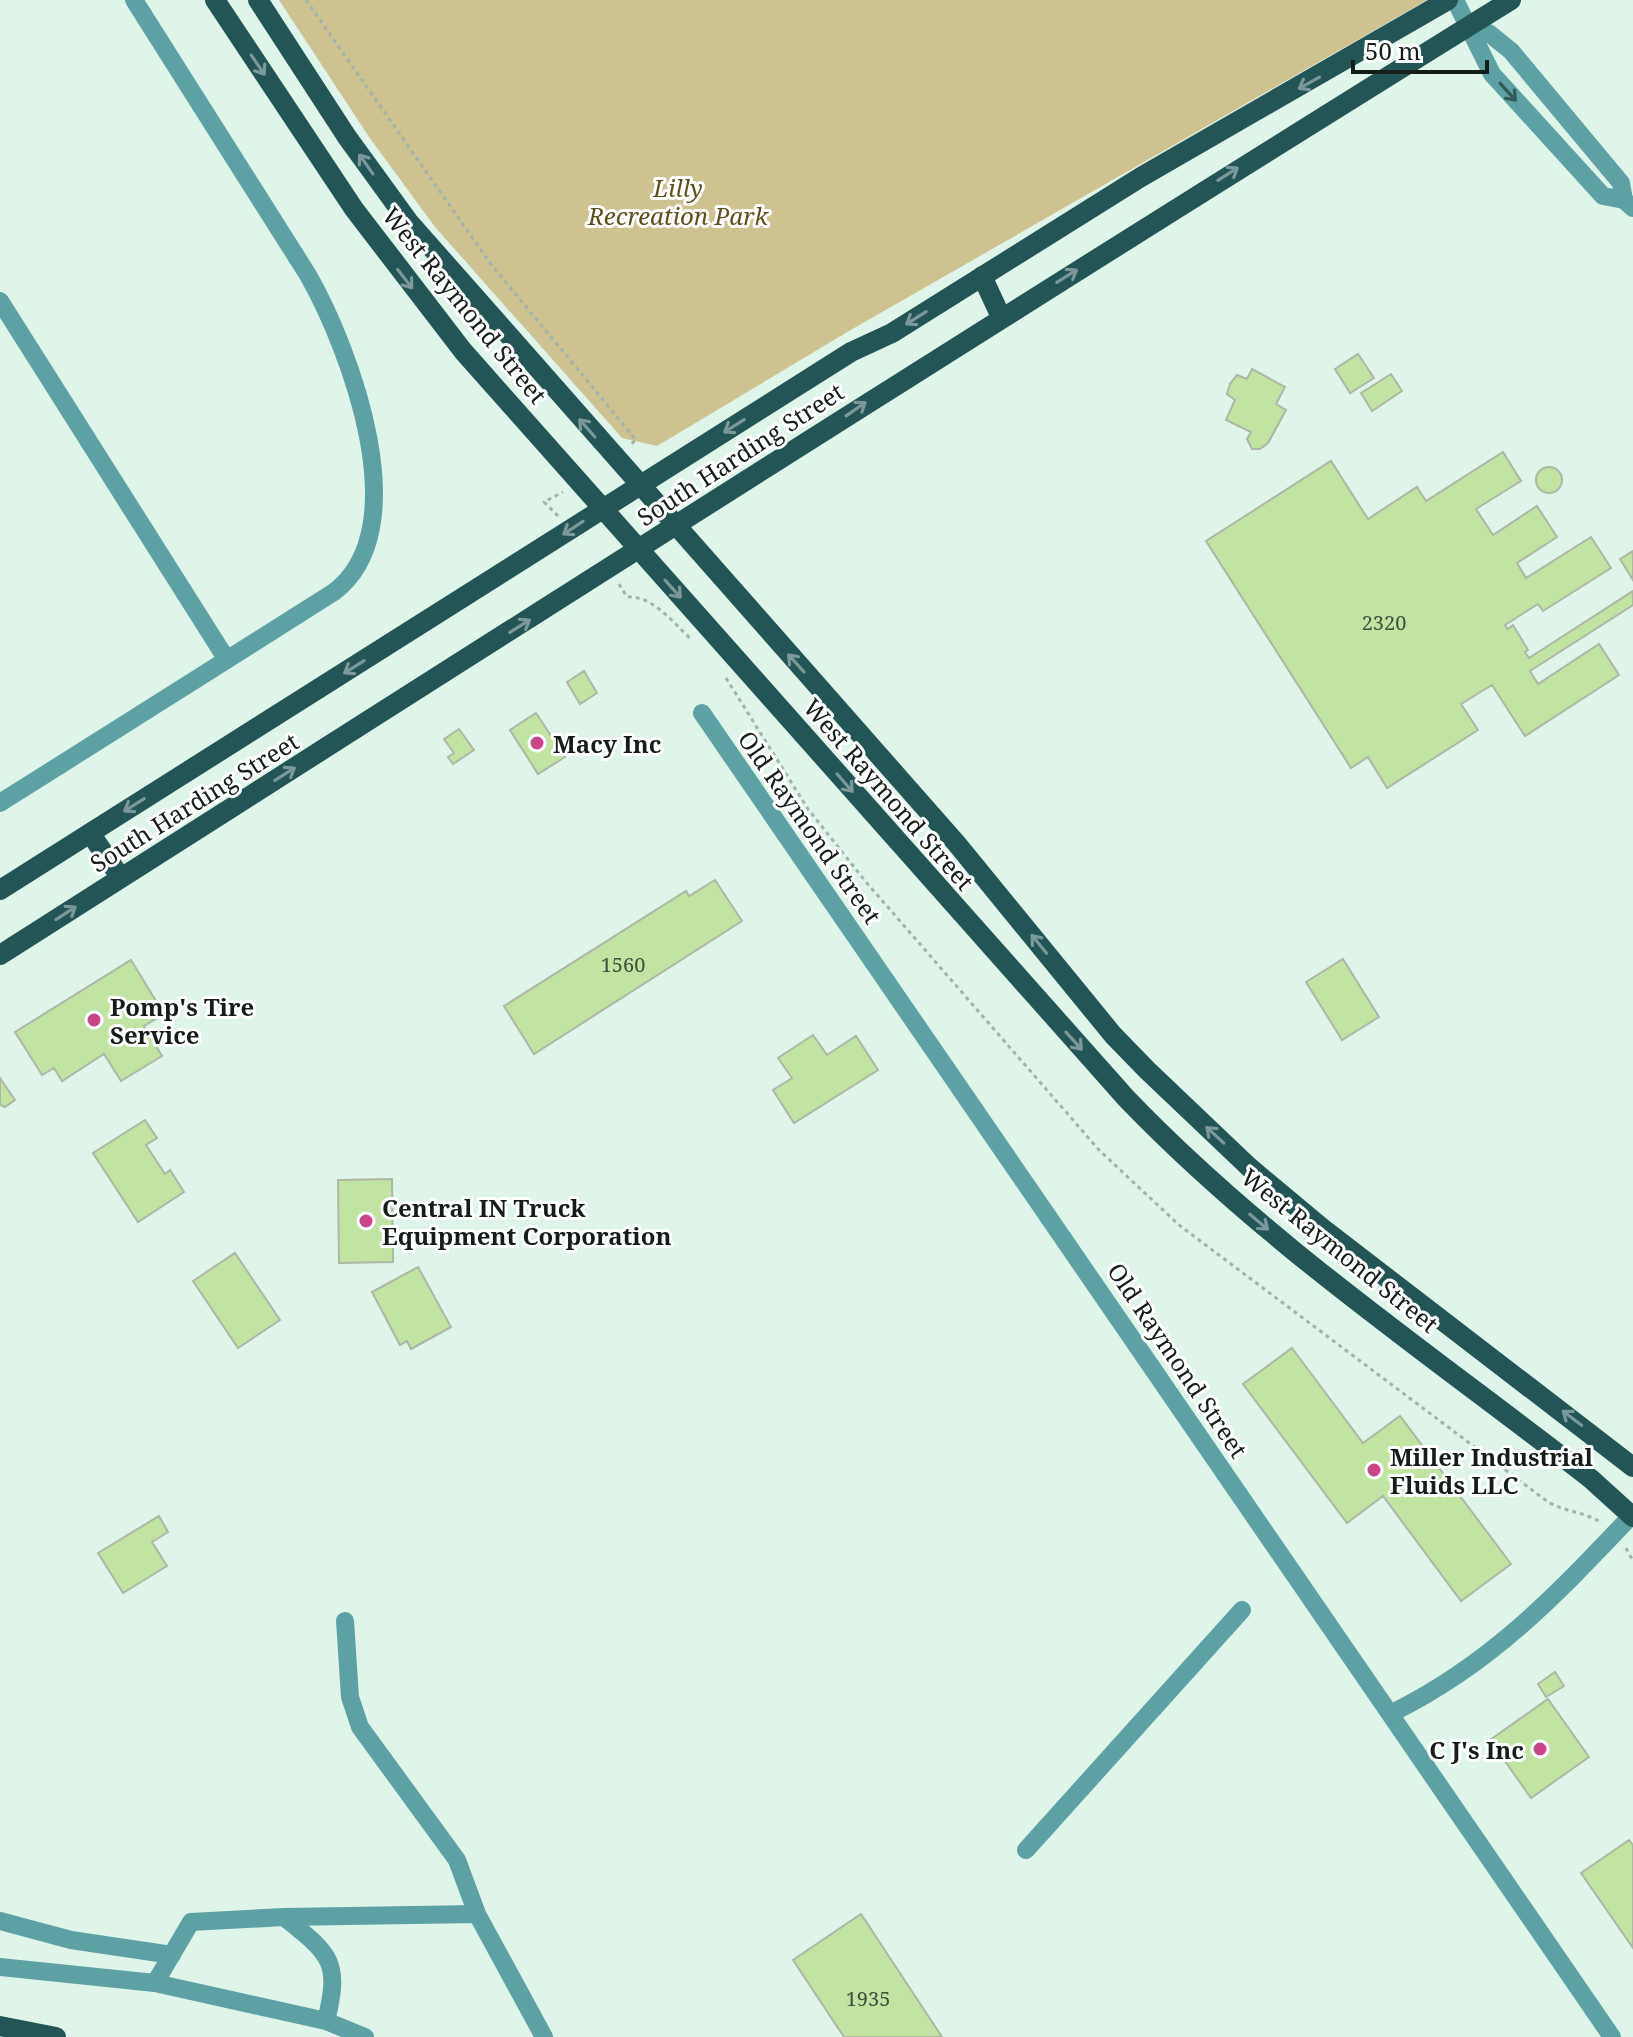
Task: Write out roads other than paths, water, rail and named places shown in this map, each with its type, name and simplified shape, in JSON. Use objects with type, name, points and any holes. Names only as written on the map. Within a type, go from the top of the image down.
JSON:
[{"type":"main road","name":"West Raymond Street","points":[[215,0],[403,277],[463,351],[937,889],[1158,1131],[1282,1241],[1633,1515]]},
{"type":"main road","name":"West Raymond Street","points":[[258,0],[347,137],[408,221],[957,844],[1113,1035],[1249,1167],[1322,1228],[1633,1467]]},
{"type":"main road","name":"South Harding Street","points":[[0,890],[851,352],[892,333],[1141,177],[1379,43],[1448,0]]},
{"type":"main road","name":"South Harding Street","points":[[0,955],[639,551],[1001,317],[1511,0]]},
{"type":"main road","points":[[982,276],[1001,317]]},
{"type":"main road","points":[[90,833],[121,878]]},
{"type":"main road","points":[[0,2026],[56,2037]]},
{"type":"street","points":[[0,803],[334,592],[353,576],[365,557],[372,530],[369,455],[353,375],[319,294],[134,0]]},
{"type":"street","points":[[1455,0],[1471,25],[1483,60],[1492,74],[1603,196],[1628,204]]},
{"type":"street","points":[[1471,25],[1490,34],[1511,51],[1621,183],[1628,204]]},
{"type":"street","points":[[0,301],[227,660]]},
{"type":"street","name":"Old Raymond Street","points":[[702,713],[1612,2037]]},
{"type":"street","points":[[1392,1713],[1438,1690],[1505,1643],[1553,1599],[1633,1515]]},
{"type":"street","points":[[1026,1850],[1242,1610]]},
{"type":"street","points":[[345,1621],[350,1697],[360,1727],[457,1860],[477,1914],[544,2037]]},
{"type":"street","points":[[155,1983],[191,1922],[477,1914]]},
{"type":"street","points":[[284,1917],[324,1950],[336,1984],[326,2021]]},
{"type":"street","points":[[0,1921],[71,1940],[172,1955]]},
{"type":"street","points":[[0,1967],[155,1983],[326,2021],[365,2037]]},
{"type":"place","name":"Macy Inc","points":[[537,743]]},
{"type":"place","name":"Pomp's Tire Service","points":[[94,1020]]},
{"type":"place","name":"Central IN Truck Equipment Corporation","points":[[366,1221]]},
{"type":"place","name":"Miller Industrial Fluids LLC","points":[[1374,1470]]},
{"type":"place","name":"C J's Inc","points":[[1540,1749]]},
{"type":"park label","name":"Lilly Recreation Park","points":[[678,201]]}]
